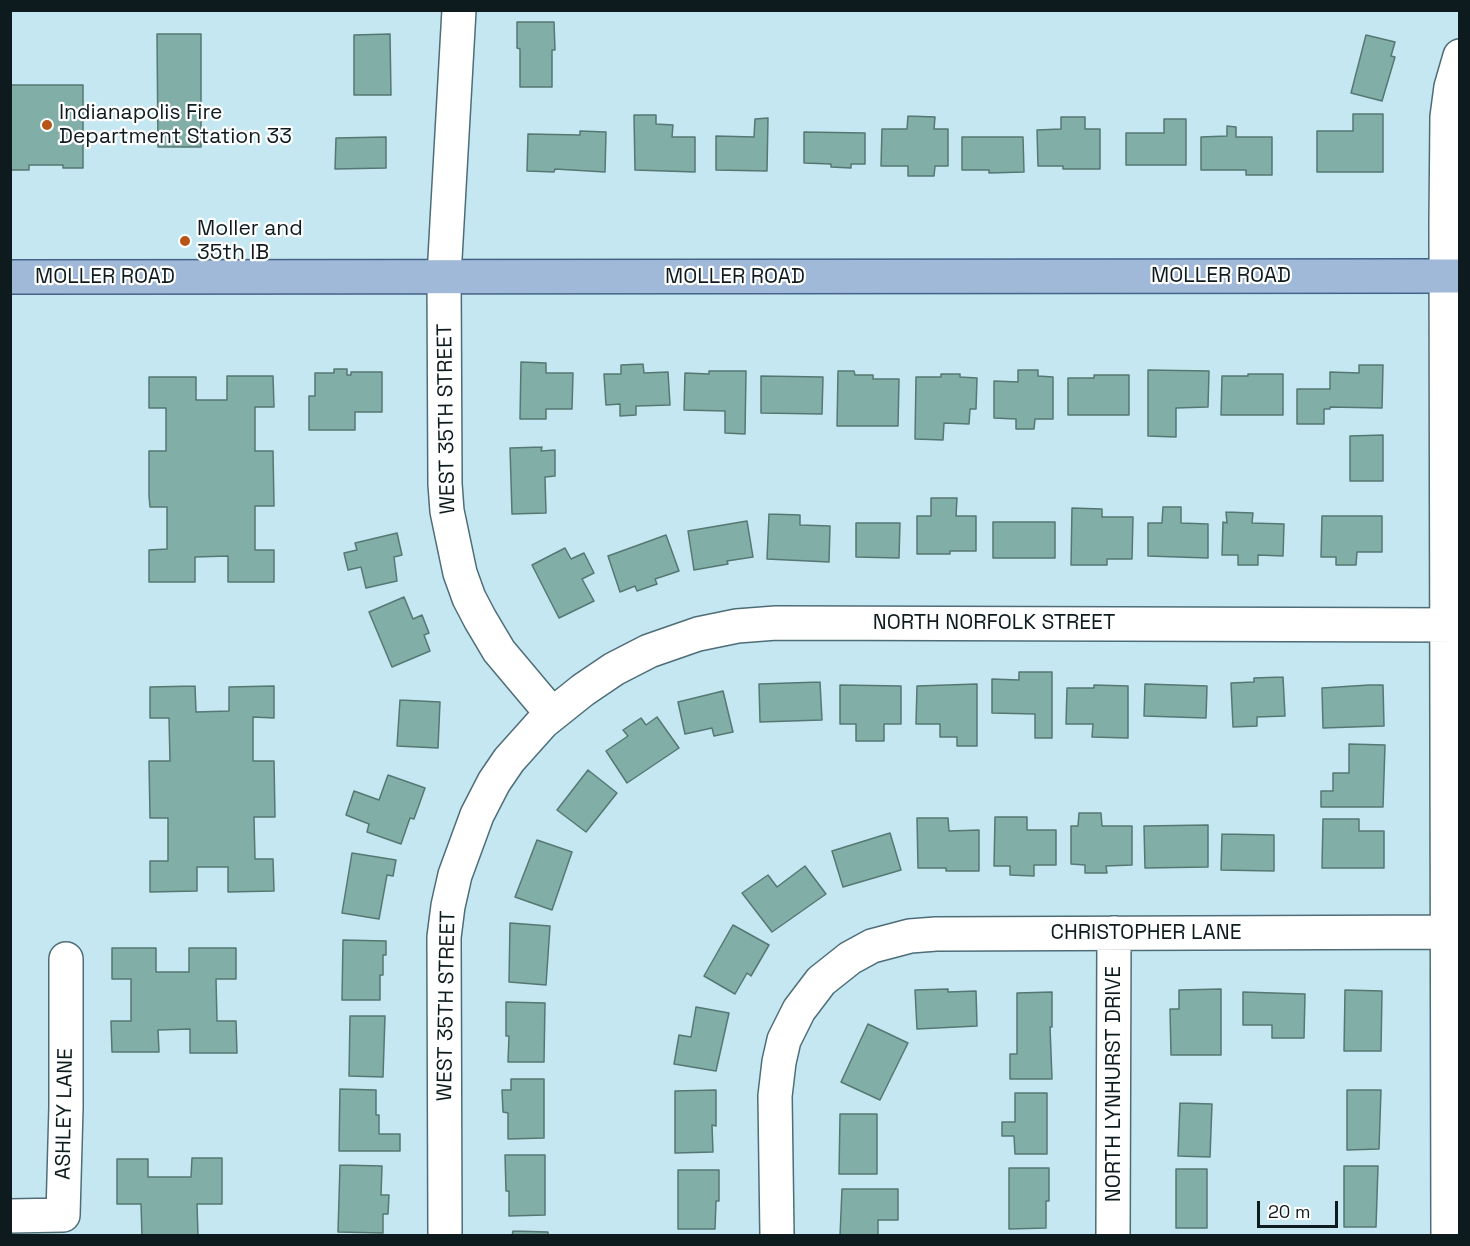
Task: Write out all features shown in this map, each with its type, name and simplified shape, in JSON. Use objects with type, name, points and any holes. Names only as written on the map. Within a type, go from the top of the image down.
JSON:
[{"type":"main road","name":"MOLLER ROAD","points":[[10,277],[1452,276]]},
{"type":"street","name":"WEST 35TH STREET","points":[[445,1236],[444,956],[448,906],[466,840],[485,798],[517,750],[552,714],[510,665],[486,630],[469,598],[453,547],[445,484],[444,276],[459,10]]},
{"type":"street","points":[[1448,1236],[1453,933],[1453,625],[1452,276],[1447,117],[1451,87],[1460,56]]},
{"type":"street","name":"NORTH NORFOLK STREET","points":[[552,714],[604,675],[649,651],[698,634],[762,624],[1453,625]]},
{"type":"street","name":"NORTH LYNHURST DRIVE","points":[[1113,1236],[1114,933]]},
{"type":"street","name":"CHRISTOPHER LANE","points":[[777,1236],[775,1096],[781,1051],[788,1030],[805,1000],[820,981],[840,965],[872,946],[909,936],[936,934],[1453,933]]},
{"type":"street","name":"ASHLEY LANE","points":[[10,1216],[63,1215],[66,959]]},
{"type":"building","points":[[517,22],[554,22],[555,50],[552,50],[552,87],[520,87]]},
{"type":"building","points":[[157,34],[201,34],[201,147],[158,147]]},
{"type":"building","points":[[390,34],[391,95],[354,95],[354,35]]},
{"type":"building","points":[[1366,35],[1395,42],[1391,56],[1395,57],[1382,101],[1351,93]]},
{"type":"building","name":"Indianapolis Fire Department Station 33","points":[[10,85],[83,85],[83,168],[63,168],[63,165],[29,165],[29,170],[10,170]]},
{"type":"building","points":[[1353,114],[1383,114],[1383,172],[1317,172],[1317,131],[1353,131]]},
{"type":"building","points":[[634,115],[656,115],[656,124],[673,125],[672,137],[695,137],[695,172],[635,170]]},
{"type":"building","points":[[908,116],[935,117],[934,129],[948,129],[948,166],[935,166],[934,176],[908,176],[908,166],[881,166],[882,129],[907,129]]},
{"type":"building","points":[[1061,117],[1085,117],[1085,129],[1100,129],[1100,169],[1038,166],[1037,130],[1061,129]]},
{"type":"building","points":[[768,118],[767,171],[716,170],[716,136],[754,137],[755,119]]},
{"type":"building","points":[[1164,119],[1186,119],[1186,165],[1126,165],[1126,133],[1164,133]]},
{"type":"building","points":[[1227,126],[1236,127],[1236,137],[1272,137],[1272,175],[1246,175],[1246,170],[1201,170],[1201,137],[1227,136]]},
{"type":"building","points":[[580,131],[606,132],[605,172],[555,169],[554,172],[527,171],[528,134],[580,135]]},
{"type":"building","points":[[804,132],[865,133],[865,164],[851,164],[851,168],[831,167],[831,164],[804,163]]},
{"type":"building","points":[[386,137],[386,168],[335,169],[336,138]]},
{"type":"building","points":[[962,137],[1023,137],[1024,172],[989,173],[989,170],[962,170]]},
{"type":"building","points":[[521,362],[546,363],[546,373],[573,373],[572,409],[546,409],[546,419],[520,419]]},
{"type":"building","points":[[643,364],[644,373],[668,372],[670,405],[636,406],[636,415],[620,416],[620,404],[606,405],[604,374],[621,374],[621,365]]},
{"type":"building","points":[[1359,365],[1383,365],[1382,408],[1330,407],[1330,409],[1324,409],[1324,424],[1297,424],[1297,389],[1330,389],[1330,372],[1359,373]]},
{"type":"building","points":[[334,369],[347,369],[347,375],[351,375],[351,372],[382,372],[382,412],[355,412],[355,430],[309,430],[309,396],[315,396],[315,373],[334,373]]},
{"type":"building","points":[[1018,370],[1038,370],[1038,376],[1053,377],[1053,419],[1035,419],[1034,429],[1016,429],[1016,419],[994,418],[994,381],[1018,382]]},
{"type":"building","points":[[1148,370],[1209,371],[1208,407],[1176,408],[1176,437],[1148,436]]},
{"type":"building","points":[[709,371],[746,371],[745,434],[725,433],[725,411],[684,410],[685,373],[709,374]]},
{"type":"building","points":[[838,371],[854,371],[855,375],[873,375],[873,379],[899,379],[898,426],[837,426]]},
{"type":"building","points":[[941,374],[960,374],[960,377],[977,378],[976,409],[970,409],[969,424],[944,423],[943,440],[915,439],[916,377],[941,377]]},
{"type":"building","points":[[1248,374],[1283,374],[1283,415],[1221,415],[1222,376],[1248,376]]},
{"type":"building","points":[[1094,375],[1129,375],[1129,415],[1068,415],[1068,378],[1094,378]]},
{"type":"building","points":[[227,376],[273,376],[274,407],[255,407],[255,451],[273,451],[274,506],[255,506],[255,550],[274,550],[274,582],[228,582],[228,556],[195,557],[195,582],[149,582],[149,550],[167,549],[167,507],[150,507],[149,451],[166,451],[166,408],[149,408],[149,377],[196,377],[196,400],[227,400]]},
{"type":"building","points":[[761,376],[823,377],[822,414],[761,413]]},
{"type":"building","points":[[1383,435],[1383,481],[1350,481],[1350,436]]},
{"type":"building","points":[[542,447],[541,451],[555,450],[555,476],[545,477],[546,513],[512,514],[510,448]]},
{"type":"building","points":[[931,498],[957,498],[956,516],[976,516],[976,551],[917,554],[917,516],[931,516]]},
{"type":"building","points":[[1163,507],[1181,507],[1181,523],[1208,524],[1208,558],[1148,556],[1148,523],[1162,523]]},
{"type":"building","points":[[1072,508],[1102,509],[1102,517],[1133,517],[1132,559],[1107,559],[1107,565],[1071,565]]},
{"type":"building","points":[[1226,512],[1253,513],[1252,523],[1284,524],[1283,556],[1258,555],[1258,565],[1238,565],[1238,555],[1222,555],[1223,522],[1227,523]]},
{"type":"building","points":[[769,514],[800,515],[800,525],[830,526],[829,562],[767,559]]},
{"type":"building","points":[[1322,516],[1382,516],[1382,552],[1357,552],[1356,565],[1336,565],[1336,557],[1321,557]]},
{"type":"building","points":[[747,521],[753,557],[694,570],[688,531]]},
{"type":"building","points":[[993,522],[1055,522],[1055,558],[993,558]]},
{"type":"building","points":[[856,523],[900,523],[899,558],[856,557]]},
{"type":"building","points":[[397,533],[402,555],[394,557],[397,581],[366,588],[361,567],[348,570],[344,553],[357,550],[355,543]]},
{"type":"building","points":[[666,535],[679,571],[655,579],[657,584],[637,591],[635,586],[620,592],[608,556]]},
{"type":"building","points":[[565,548],[571,559],[584,553],[594,573],[582,579],[594,601],[559,618],[532,565]]},
{"type":"building","points":[[404,597],[413,619],[422,615],[429,633],[424,635],[430,651],[392,667],[369,612]]},
{"type":"building","points":[[1019,672],[1052,672],[1052,738],[1035,738],[1035,714],[992,713],[992,679],[1019,680]]},
{"type":"building","points":[[1283,677],[1285,716],[1257,717],[1257,726],[1233,727],[1231,683],[1254,682],[1254,678]]},
{"type":"building","points":[[820,682],[822,720],[760,722],[759,684]]},
{"type":"building","points":[[977,684],[977,746],[957,746],[957,737],[940,737],[940,724],[916,724],[917,686]]},
{"type":"building","points":[[1145,684],[1207,686],[1206,718],[1144,716]]},
{"type":"building","points":[[840,685],[901,686],[901,724],[884,724],[884,741],[856,741],[856,724],[840,724]]},
{"type":"building","points":[[1094,685],[1128,686],[1128,738],[1092,737],[1093,724],[1066,724],[1067,688],[1094,688]]},
{"type":"building","points":[[1383,685],[1384,726],[1323,728],[1322,688]]},
{"type":"building","points":[[195,686],[196,712],[229,711],[229,687],[274,686],[274,718],[253,717],[253,761],[274,761],[275,817],[254,817],[255,859],[273,859],[274,891],[228,892],[228,867],[197,867],[197,891],[150,892],[150,861],[168,861],[168,818],[150,818],[149,761],[170,761],[169,718],[150,718],[150,687]]},
{"type":"building","points":[[723,691],[733,732],[714,736],[712,728],[685,734],[678,702]]},
{"type":"building","points":[[400,700],[440,702],[438,748],[397,746]]},
{"type":"building","points":[[657,717],[679,748],[627,783],[606,751],[628,736],[623,730],[641,718],[646,725]]},
{"type":"building","points":[[1349,744],[1385,745],[1383,807],[1321,807],[1321,791],[1333,791],[1333,773],[1349,773]]},
{"type":"building","points":[[588,770],[617,793],[586,832],[557,810]]},
{"type":"building","points":[[388,775],[425,788],[414,819],[410,818],[401,844],[367,832],[369,824],[346,815],[354,791],[379,800]]},
{"type":"building","points":[[1079,813],[1101,813],[1102,826],[1132,826],[1132,865],[1106,866],[1107,873],[1085,873],[1085,865],[1071,864],[1071,826],[1078,826]]},
{"type":"building","points":[[995,817],[1027,817],[1027,830],[1056,830],[1056,865],[1034,865],[1034,876],[1010,875],[1010,866],[994,866]]},
{"type":"building","points":[[917,818],[948,818],[949,831],[979,830],[979,871],[918,868]]},
{"type":"building","points":[[1323,819],[1359,819],[1359,831],[1384,831],[1384,868],[1322,868]]},
{"type":"building","points":[[1208,825],[1208,867],[1145,868],[1144,826]]},
{"type":"building","points":[[890,833],[901,870],[843,887],[832,851]]},
{"type":"building","points":[[1222,834],[1274,835],[1274,871],[1221,870]]},
{"type":"building","points":[[537,840],[572,852],[552,910],[515,897]]},
{"type":"building","points":[[352,853],[396,860],[393,876],[387,875],[379,919],[342,913]]},
{"type":"building","points":[[805,866],[826,894],[772,932],[742,893],[768,875],[777,887]]},
{"type":"building","points":[[510,923],[550,926],[546,985],[509,982]]},
{"type":"building","points":[[733,925],[769,945],[751,976],[747,973],[735,994],[704,976]]},
{"type":"building","points":[[343,940],[386,941],[383,975],[380,975],[380,1000],[342,1000]]},
{"type":"building","points":[[112,948],[156,948],[156,972],[189,972],[189,948],[236,948],[236,979],[216,979],[217,1021],[236,1021],[237,1053],[190,1053],[190,1029],[158,1030],[159,1052],[112,1052],[111,1021],[131,1021],[131,979],[112,979]]},
{"type":"building","points":[[948,989],[948,992],[976,991],[977,1026],[917,1029],[915,990]]},
{"type":"building","points":[[1221,989],[1221,1055],[1171,1055],[1170,1009],[1179,1009],[1179,990]]},
{"type":"building","points":[[1345,990],[1382,991],[1381,1051],[1344,1051]]},
{"type":"building","points":[[1052,992],[1052,1027],[1050,1027],[1052,1079],[1010,1079],[1010,1054],[1017,1054],[1017,993]]},
{"type":"building","points":[[1243,992],[1305,994],[1304,1038],[1272,1038],[1272,1025],[1243,1025]]},
{"type":"building","points":[[506,1002],[545,1003],[544,1062],[508,1062],[509,1036],[506,1036]]},
{"type":"building","points":[[696,1007],[729,1013],[716,1071],[674,1064],[679,1035],[691,1037]]},
{"type":"building","points":[[350,1016],[385,1016],[383,1077],[349,1076]]},
{"type":"building","points":[[868,1024],[908,1043],[880,1100],[841,1082]]},
{"type":"building","points":[[511,1079],[544,1079],[544,1138],[508,1139],[508,1113],[503,1112],[502,1090],[511,1090]]},
{"type":"building","points":[[340,1089],[376,1090],[379,1134],[400,1134],[400,1151],[339,1151]]},
{"type":"building","points":[[716,1090],[716,1126],[712,1125],[713,1152],[675,1153],[675,1091]]},
{"type":"building","points":[[1347,1090],[1381,1090],[1379,1149],[1347,1150]]},
{"type":"building","points":[[1015,1093],[1047,1093],[1047,1154],[1015,1154],[1014,1136],[1002,1136],[1002,1122],[1015,1122]]},
{"type":"building","points":[[1180,1103],[1212,1104],[1210,1157],[1178,1156]]},
{"type":"building","points":[[840,1114],[877,1114],[877,1174],[839,1174]]},
{"type":"building","points":[[505,1155],[545,1155],[545,1215],[509,1216]]},
{"type":"building","points":[[192,1158],[222,1158],[222,1204],[197,1204],[198,1236],[142,1236],[141,1204],[117,1204],[117,1159],[148,1159],[148,1177],[191,1177]]},
{"type":"building","points":[[340,1165],[382,1166],[381,1195],[389,1195],[388,1214],[383,1214],[383,1233],[338,1232]]},
{"type":"building","points":[[1344,1166],[1378,1166],[1376,1227],[1344,1227]]},
{"type":"building","points":[[1009,1168],[1049,1168],[1046,1228],[1009,1229]]},
{"type":"building","points":[[1176,1169],[1207,1169],[1207,1228],[1176,1228]]},
{"type":"building","points":[[678,1170],[719,1170],[719,1201],[716,1201],[715,1229],[678,1229]]},
{"type":"building","points":[[842,1189],[898,1189],[898,1220],[878,1220],[878,1236],[840,1236]]},
{"type":"building","points":[[513,1231],[548,1232],[548,1236],[512,1236]]},
{"type":"place","name":"Indianapolis Fire Department Station 33","points":[[47,125]]},
{"type":"place","name":"Moller and 35th IB","points":[[185,241]]}]
